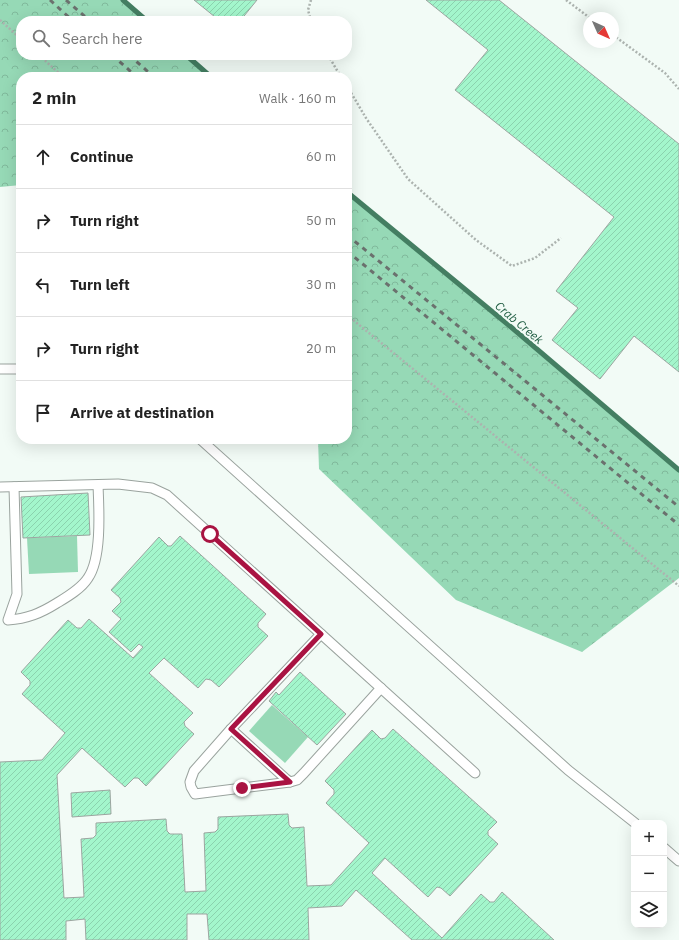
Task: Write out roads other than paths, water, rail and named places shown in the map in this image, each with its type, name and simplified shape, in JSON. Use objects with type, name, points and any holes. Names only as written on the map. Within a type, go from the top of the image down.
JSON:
[{"type":"lane","points":[[0,369],[16,369]]},
{"type":"lane","points":[[206,444],[568,770],[631,821]]},
{"type":"lane","points":[[0,487],[118,484],[152,488],[167,496],[475,773]]},
{"type":"lane","points":[[14,487],[17,594],[8,620],[28,618],[48,608],[76,590],[89,578],[96,553],[99,534],[98,485]]},
{"type":"lane","points":[[321,634],[231,729],[194,771],[190,782],[195,794],[298,780],[381,688]]},
{"type":"lane","points":[[231,729],[290,782]]},
{"type":"lane","points":[[667,851],[679,861]]},
{"type":"waterway","name":"Crab Creek","points":[[123,0],[141,16]]},
{"type":"waterway","name":"Crab Creek","points":[[192,60],[205,72]]},
{"type":"waterway","name":"Crab Creek","points":[[352,196],[511,327],[679,470]]},
{"type":"railway","points":[[50,0],[68,16]]},
{"type":"railway","points":[[66,0],[84,16]]},
{"type":"railway","points":[[118,60],[131,72]]},
{"type":"railway","points":[[135,60],[148,72]]},
{"type":"railway","points":[[352,239],[679,507]]},
{"type":"railway","points":[[352,255],[679,525]]}]
